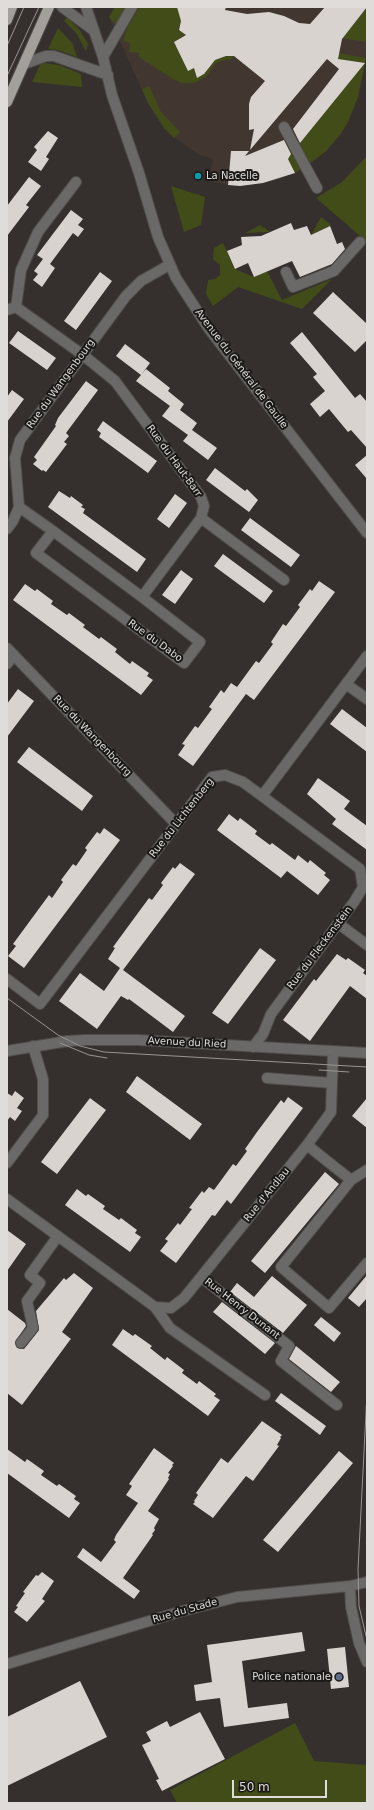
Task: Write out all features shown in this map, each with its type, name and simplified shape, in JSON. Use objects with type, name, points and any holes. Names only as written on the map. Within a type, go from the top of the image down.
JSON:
[{"type":"main road","points":[[7,20],[12,7]]},
{"type":"main road","points":[[7,102],[49,7]]},
{"type":"street","points":[[62,7],[93,30]]},
{"type":"street","name":"Avenue du Général de Gaulle","points":[[86,7],[103,57],[112,95],[139,173],[158,237],[169,265],[208,329],[367,533]]},
{"type":"street","points":[[103,57],[132,7]]},
{"type":"street","points":[[24,64],[46,56],[54,56],[108,75]]},
{"type":"street","points":[[284,127],[317,188]]},
{"type":"street","points":[[12,309],[21,270],[38,232],[76,182]]},
{"type":"street","points":[[286,272],[293,287],[334,271],[360,242]]},
{"type":"street","name":"Rue du Wangenbourg","points":[[19,507],[15,458],[20,440],[126,296],[141,281],[169,265]]},
{"type":"street","name":"Rue du Haut-Barr","points":[[12,309],[83,355],[115,381],[201,497],[204,506],[200,518]]},
{"type":"street","points":[[7,529],[13,521],[19,507]]},
{"type":"street","name":"Rue du Dabo","points":[[19,507],[53,531],[142,596],[200,642],[184,663],[36,553],[53,531]]},
{"type":"street","points":[[142,596],[200,518],[284,580]]},
{"type":"street","points":[[7,664],[10,651]]},
{"type":"street","name":"Rue du Wangenbourg","points":[[10,651],[176,824]]},
{"type":"street","points":[[262,796],[367,656]]},
{"type":"street","points":[[346,684],[367,699]]},
{"type":"street","name":"Rue du Lichtenberg","points":[[7,979],[40,1004],[212,777],[224,775],[246,784],[262,796]]},
{"type":"street","name":"Rue du Fleckenstein","points":[[253,1046],[263,1034],[271,1014],[339,924],[363,887],[360,869],[262,796]]},
{"type":"street","points":[[339,924],[367,945]]},
{"type":"street","name":"Avenue du Ried","points":[[7,1051],[33,1046],[85,1040],[138,1040],[367,1053]]},
{"type":"street","points":[[7,1164],[43,1115],[43,1079],[33,1046]]},
{"type":"street","name":"Rue d'Andlau","points":[[155,1307],[171,1308],[184,1298],[307,1145],[331,1112],[333,1051]]},
{"type":"street","points":[[267,1078],[332,1083]]},
{"type":"street","points":[[307,1145],[351,1180]]},
{"type":"street","points":[[367,1170],[351,1180],[281,1267],[329,1308],[367,1262]]},
{"type":"street","points":[[7,1199],[155,1307],[170,1328],[266,1395]]},
{"type":"street","points":[[21,1343],[33,1328],[27,1301],[40,1284],[30,1275],[58,1236]]},
{"type":"street","name":"Rue Henry Dunant","points":[[201,1278],[288,1346],[281,1361],[338,1405]]},
{"type":"street","name":"Rue du Stade","points":[[7,1664],[179,1612],[237,1597],[350,1586],[367,1582]]},
{"type":"street","points":[[350,1586],[351,1607],[359,1643],[367,1662]]},
{"type":"shaded area","points":[[115,7],[367,7],[367,51],[354,108],[340,135],[326,151],[295,173],[274,181],[251,185],[228,185],[209,181],[213,159],[198,154],[175,138],[164,128],[148,103],[109,17]]},
{"type":"green space","points":[[115,7],[128,7],[117,26],[109,17]]},
{"type":"green space","points":[[140,7],[178,7],[181,21],[178,30],[185,34],[174,42],[188,71],[194,68],[197,78],[204,74],[215,60],[226,56],[233,56],[232,59],[215,64],[207,76],[195,83],[181,83],[173,79],[139,57],[139,53],[129,52],[130,43],[123,41],[128,26]]},
{"type":"green space","points":[[367,8],[367,42],[342,38]]},
{"type":"green space","points":[[67,17],[79,29],[88,44],[86,51],[77,34],[64,21]]},
{"type":"green space","points":[[58,28],[73,44],[77,57],[58,50],[48,49]]},
{"type":"green space","points":[[339,53],[366,58],[358,97],[348,122],[340,135],[326,151],[308,165],[298,145],[364,63],[340,59],[329,62],[336,54]]},
{"type":"green space","points":[[44,63],[59,65],[81,74],[82,87],[32,82],[40,65]]},
{"type":"green space","points":[[149,86],[161,112],[180,132],[174,138],[164,128],[148,103],[142,89]]},
{"type":"green space","points":[[285,139],[301,169],[295,173],[279,142]]},
{"type":"green space","points":[[367,156],[367,242],[316,198],[342,182]]},
{"type":"green space","points":[[171,186],[205,197],[201,225],[184,232]]},
{"type":"green space","points":[[321,217],[331,225],[311,235]]},
{"type":"green space","points":[[260,225],[270,232],[245,233]]},
{"type":"green space","points":[[223,243],[235,269],[254,277],[267,271],[282,300],[332,279],[302,309],[238,287],[213,306],[206,294],[208,280],[215,279],[220,275],[220,265],[213,259],[214,248]]},
{"type":"green space","points":[[295,1723],[314,1761],[367,1765],[367,1803],[177,1803],[170,1790]]},
{"type":"building","points":[[177,7],[226,7],[225,10],[247,14],[269,12],[284,16],[299,23],[310,24],[325,7],[367,7],[342,39],[338,59],[365,63],[300,143],[293,129],[339,69],[327,59],[250,150],[254,129],[249,130],[249,104],[251,97],[265,81],[234,56],[226,56],[215,60],[204,74],[197,78],[194,68],[188,71],[174,42],[186,35],[179,30],[181,21]]},
{"type":"building","points":[[48,131],[58,138],[46,157],[49,159],[41,171],[28,162],[37,150],[34,147]]},
{"type":"building","points":[[284,140],[291,154],[288,159],[295,173],[263,183],[240,186],[228,185],[231,151],[249,151],[245,156]]},
{"type":"building","points":[[29,177],[41,186],[26,205],[29,207],[7,236],[7,206]]},
{"type":"building","points":[[71,210],[83,219],[78,225],[84,229],[78,237],[73,233],[50,264],[55,268],[42,287],[33,280],[38,274],[34,271],[43,259],[37,255]]},
{"type":"building","points":[[291,223],[294,230],[307,226],[311,235],[330,226],[337,244],[342,242],[345,249],[332,264],[300,277],[292,261],[254,277],[248,263],[235,269],[227,251],[242,245],[241,237],[261,236]]},
{"type":"building","points":[[100,272],[112,281],[76,330],[64,321]]},
{"type":"building","points":[[333,292],[367,324],[367,340],[355,352],[313,313]]},
{"type":"building","points":[[18,331],[56,358],[47,370],[9,343]]},
{"type":"building","points":[[302,332],[355,398],[360,394],[367,402],[367,448],[351,430],[348,432],[329,409],[320,417],[310,404],[325,391],[313,377],[317,374],[290,343]]},
{"type":"building","points":[[125,344],[150,363],[141,375],[116,356]]},
{"type":"building","points":[[146,369],[170,388],[168,391],[184,404],[180,410],[197,423],[192,430],[217,448],[208,460],[183,441],[188,435],[162,416],[170,406],[136,381]]},
{"type":"building","points":[[86,381],[98,390],[66,433],[69,436],[64,442],[67,444],[46,472],[43,470],[42,471],[33,464],[37,460],[34,457],[56,426],[55,425],[58,418]]},
{"type":"building","points":[[12,390],[24,399],[7,422],[7,397]]},
{"type":"building","points":[[103,421],[157,461],[148,473],[99,437],[101,433],[97,430]]},
{"type":"building","points":[[367,455],[367,479],[355,465]]},
{"type":"building","points":[[215,468],[245,491],[247,489],[258,500],[249,512],[206,480]]},
{"type":"building","points":[[59,491],[70,498],[71,496],[83,505],[81,507],[85,509],[83,513],[146,559],[137,572],[48,507]]},
{"type":"building","points":[[175,494],[187,503],[169,528],[157,519]]},
{"type":"building","points":[[250,518],[300,555],[291,567],[241,530]]},
{"type":"building","points":[[223,554],[273,591],[264,603],[214,566]]},
{"type":"building","points":[[181,570],[193,579],[175,604],[162,595]]},
{"type":"building","points":[[319,581],[335,592],[254,700],[246,694],[193,766],[178,755],[185,745],[182,744],[195,726],[198,728],[212,709],[209,707],[221,690],[224,693],[231,683],[237,687],[256,661],[259,663],[273,644],[271,642],[283,624],[286,626],[300,607],[298,605],[310,589],[312,591]]},
{"type":"building","points":[[25,584],[35,591],[37,589],[53,601],[51,604],[67,615],[69,613],[85,625],[83,627],[99,639],[101,637],[117,649],[115,652],[130,664],[132,661],[149,673],[147,676],[153,680],[141,695],[13,600]]},
{"type":"building","points":[[18,689],[34,701],[7,737],[7,704]]},
{"type":"building","points":[[342,709],[367,728],[367,752],[330,724]]},
{"type":"building","points":[[29,747],[93,796],[82,811],[17,762]]},
{"type":"building","points":[[318,778],[350,801],[344,809],[367,826],[367,850],[332,824],[336,819],[307,794]]},
{"type":"building","points":[[229,814],[238,821],[240,818],[257,831],[255,834],[270,845],[272,843],[295,860],[298,855],[308,863],[310,860],[326,873],[324,875],[330,880],[318,895],[287,871],[281,878],[217,830]]},
{"type":"building","points":[[104,828],[120,840],[24,968],[8,956],[16,946],[13,944],[49,895],[52,898],[63,882],[61,880],[73,864],[76,866],[87,850],[85,848],[97,832],[100,834]]},
{"type":"building","points":[[180,863],[195,874],[123,970],[185,1016],[173,1032],[129,999],[128,1000],[121,996],[97,1029],[59,1001],[80,973],[104,991],[120,968],[108,959],[115,948],[113,947],[149,898],[152,900],[163,885],[161,883],[173,867],[175,869]]},
{"type":"building","points":[[260,948],[276,960],[228,1024],[212,1013]]},
{"type":"building","points":[[337,954],[346,960],[348,958],[365,970],[363,973],[367,976],[367,999],[350,986],[310,1041],[283,1020],[314,979],[316,981]]},
{"type":"building","points":[[137,1076],[202,1124],[190,1140],[126,1092]]},
{"type":"building","points":[[15,1091],[24,1098],[17,1108],[22,1111],[15,1121],[10,1117],[7,1121],[7,1093],[12,1096]]},
{"type":"building","points":[[288,1097],[303,1108],[231,1204],[227,1200],[215,1216],[212,1215],[176,1263],[160,1251],[168,1241],[165,1239],[178,1223],[180,1225],[192,1209],[189,1208],[202,1191],[204,1193],[209,1187],[214,1190],[233,1164],[236,1166],[247,1151],[245,1149],[281,1100],[284,1103]]},
{"type":"building","points":[[90,1098],[106,1110],[57,1174],[41,1162]]},
{"type":"building","points":[[367,1098],[367,1128],[352,1116]]},
{"type":"building","points":[[325,1172],[339,1184],[265,1273],[251,1261]]},
{"type":"building","points":[[77,1189],[86,1196],[88,1194],[105,1206],[103,1209],[119,1220],[121,1218],[137,1230],[135,1233],[141,1237],[130,1252],[65,1205]]},
{"type":"building","points":[[7,1230],[26,1244],[7,1271]]},
{"type":"building","points":[[74,1273],[93,1288],[62,1332],[71,1339],[22,1405],[7,1393],[7,1309],[25,1323],[26,1326],[15,1342],[17,1348],[24,1349],[39,1330],[36,1311],[64,1278],[66,1280]]},
{"type":"building","points":[[367,1275],[367,1298],[359,1307],[348,1298]]},
{"type":"building","points":[[272,1276],[307,1305],[283,1333],[230,1292],[237,1283],[254,1297]]},
{"type":"building","points":[[222,1302],[275,1343],[265,1354],[213,1312]]},
{"type":"building","points":[[321,1317],[341,1333],[334,1342],[314,1325]]},
{"type":"building","points":[[123,1329],[133,1336],[135,1334],[152,1346],[150,1348],[165,1360],[167,1357],[184,1370],[182,1373],[197,1384],[199,1381],[216,1394],[214,1396],[220,1400],[208,1416],[112,1345]]},
{"type":"building","points":[[296,1346],[340,1382],[331,1392],[289,1359]]},
{"type":"building","points":[[281,1393],[326,1426],[320,1435],[275,1401]]},
{"type":"building","points":[[262,1421],[282,1435],[277,1445],[279,1446],[253,1481],[246,1476],[213,1518],[193,1504],[198,1495],[196,1493],[221,1458],[228,1463]]},
{"type":"building","points":[[154,1448],[174,1463],[168,1473],[170,1474],[169,1479],[148,1511],[159,1519],[154,1528],[155,1530],[152,1534],[153,1535],[123,1578],[140,1591],[134,1599],[77,1557],[83,1548],[101,1562],[116,1542],[114,1540],[116,1535],[138,1503],[126,1495],[132,1486],[129,1484]]},
{"type":"building","points":[[7,1449],[25,1462],[27,1459],[44,1471],[41,1475],[57,1486],[59,1484],[76,1496],[74,1499],[80,1503],[69,1518],[7,1473]]},
{"type":"building","points":[[339,1451],[353,1463],[278,1552],[263,1540]]},
{"type":"building","points":[[42,1572],[54,1581],[42,1599],[45,1601],[27,1622],[14,1612],[18,1607],[16,1606],[25,1593],[23,1592],[36,1575],[38,1576]]},
{"type":"building","points":[[302,1632],[305,1651],[242,1661],[248,1708],[287,1703],[289,1718],[224,1727],[220,1698],[196,1701],[194,1685],[212,1682],[207,1645]]},
{"type":"building","name":"Police nationale","points":[[345,1647],[349,1687],[331,1689],[327,1649]]},
{"type":"building","points":[[80,1681],[107,1737],[7,1786],[7,1717]]},
{"type":"building","points":[[200,1712],[225,1759],[162,1791],[156,1780],[159,1779],[142,1745],[151,1741],[146,1732],[167,1721],[170,1727]]},
{"type":"tram line","points":[[7,46],[24,7]]},
{"type":"tram line","points":[[7,76],[39,7]]},
{"type":"tram line","points":[[7,998],[58,1035],[80,1046],[104,1052],[367,1067]]},
{"type":"tram line","points":[[60,1043],[89,1055],[107,1058]]},
{"type":"tram line","points":[[319,1070],[349,1072]]},
{"type":"tram line","points":[[367,1393],[358,1569],[359,1606],[367,1640]]},
{"type":"place","name":"La Nacelle","points":[[198,176]]},
{"type":"place","name":"Police nationale","points":[[339,1677]]}]
